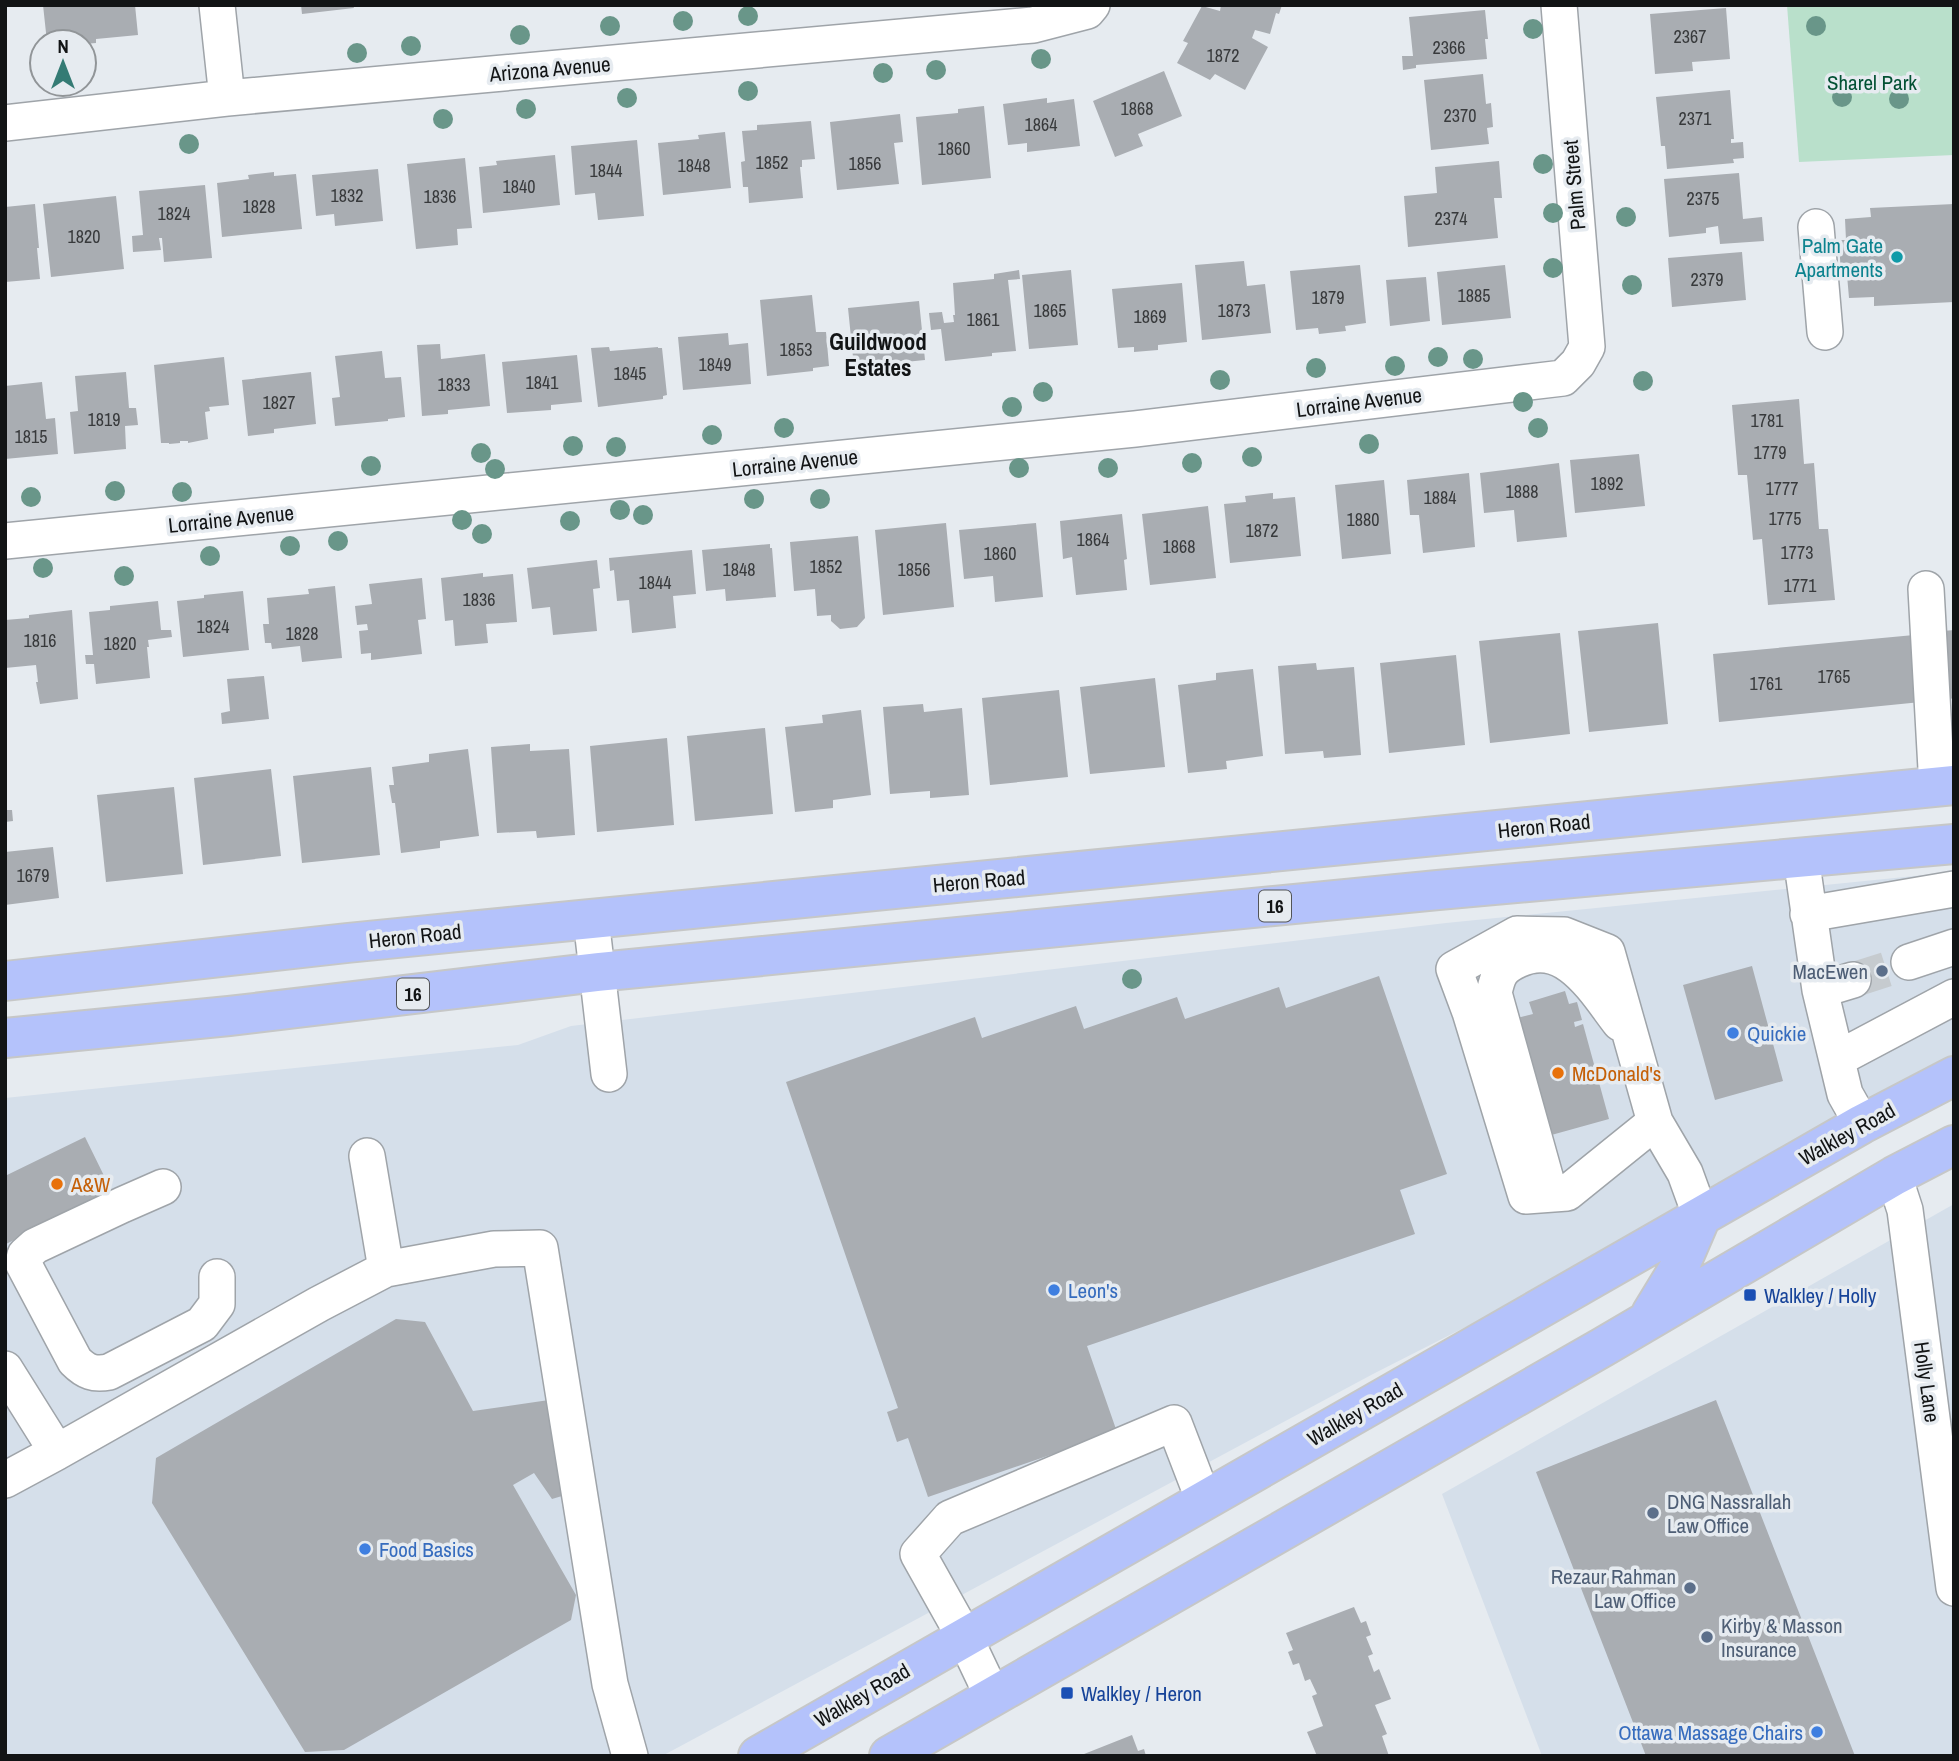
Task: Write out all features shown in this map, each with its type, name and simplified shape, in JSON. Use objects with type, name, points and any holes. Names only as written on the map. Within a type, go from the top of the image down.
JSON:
[{"type":"main road","name":"Heron Road","points":[[5,981],[347,943],[1945,786]]},
{"type":"main road","points":[[1432,837],[1438,890]]},
{"type":"main road","name":"16","points":[[5,1038],[229,1016],[598,972],[1438,890],[1954,845]]},
{"type":"main road","name":"Walkley Road","points":[[758,1756],[1862,1124],[1954,1076]]},
{"type":"main road","points":[[1862,1124],[1894,1177]]},
{"type":"main road","points":[[889,1756],[1894,1177],[1954,1145]]},
{"type":"main road","points":[[1648,1319],[1679,1268],[1701,1217]]},
{"type":"street","points":[[217,5],[227,98]]},
{"type":"street","name":"Arizona Avenue","points":[[5,122],[227,98],[1032,25],[1087,11],[1092,5]]},
{"type":"street","name":"Palm Street","points":[[1559,5],[1587,347],[1578,363]]},
{"type":"street","points":[[1816,227],[1825,332]]},
{"type":"street","name":"Lorraine Avenue","points":[[5,541],[1135,429],[1563,378],[1578,363]]},
{"type":"street","points":[[1926,589],[1945,786]]},
{"type":"street","points":[[1801,857],[1820,990],[1845,1094],[1862,1124]]},
{"type":"street","points":[[1808,914],[1954,889]]},
{"type":"street","points":[[591,919],[610,1074]]},
{"type":"street","points":[[1655,1122],[1567,1193],[1526,1196],[1471,1012],[1454,969],[1517,934],[1564,936],[1607,952],[1655,1122],[1685,1173],[1701,1217]]},
{"type":"street","points":[[1909,962],[1954,947]]},
{"type":"street","points":[[1820,990],[1853,980]]},
{"type":"street","points":[[1837,1059],[1954,997]]},
{"type":"street","points":[[367,1156],[386,1269]]},
{"type":"street","name":"Holly Lane","points":[[1894,1177],[1905,1210],[1954,1588]]},
{"type":"street","points":[[163,1187],[35,1246],[25,1255],[23,1263],[75,1361],[96,1375],[109,1372],[202,1324],[217,1304],[217,1277]]},
{"type":"street","points":[[5,1479],[318,1304],[386,1269],[494,1249],[540,1248],[610,1684],[630,1756]]},
{"type":"street","points":[[5,1369],[57,1452]]},
{"type":"street","points":[[993,1698],[964,1636],[918,1554],[950,1518],[1174,1423],[1204,1501]]},
{"type":"shaded area","points":[[1954,872],[1954,1079],[1373,1374],[662,1756],[5,1756],[5,1098],[518,1045],[571,1026],[1446,923]]},
{"type":"shaded area","points":[[1954,1204],[1954,1756],[1542,1756],[1442,1494]]},
{"type":"green space","name":"Sharel Park","points":[[1787,5],[1954,5],[1954,155],[1799,162]]},
{"type":"building","points":[[43,5],[135,5],[138,35],[98,39],[98,28],[45,28]]},
{"type":"building","points":[[301,5],[353,5],[354,8],[302,14]]},
{"type":"building","points":[[1221,5],[1282,5],[1279,14],[1276,13],[1270,34],[1255,30],[1252,38],[1268,47],[1245,90],[1215,74],[1210,80],[1177,63],[1188,43],[1183,41],[1202,6],[1220,11]]},
{"type":"building","points":[[1726,8],[1730,59],[1692,62],[1693,71],[1655,74],[1650,14]]},
{"type":"building","points":[[1485,10],[1487,59],[1416,65],[1416,68],[1403,70],[1402,56],[1413,56],[1409,17]]},
{"type":"building","points":[[1164,71],[1182,116],[1138,134],[1143,146],[1115,157],[1093,101]]},
{"type":"building","points":[[1483,74],[1486,104],[1491,103],[1493,127],[1487,128],[1489,144],[1431,150],[1424,80]]},
{"type":"building","points":[[1730,90],[1734,139],[1731,139],[1731,143],[1743,142],[1744,158],[1733,159],[1734,163],[1667,169],[1665,146],[1661,146],[1656,97]]},
{"type":"building","points":[[1047,98],[1047,103],[1074,99],[1080,146],[1027,152],[1027,143],[1008,145],[1003,104]]},
{"type":"building","points":[[984,106],[991,178],[922,185],[916,117],[958,113],[958,109]]},
{"type":"building","points":[[900,114],[903,142],[894,143],[899,184],[837,190],[830,122]]},
{"type":"building","points":[[811,121],[815,159],[802,160],[800,167],[803,198],[749,203],[748,187],[743,187],[741,162],[745,161],[742,131],[757,130],[757,125]]},
{"type":"building","points":[[725,132],[731,188],[663,195],[658,143],[699,139],[698,135]]},
{"type":"building","points":[[637,140],[644,216],[598,220],[595,193],[575,195],[571,146]]},
{"type":"building","points":[[555,155],[560,205],[483,213],[479,167],[497,165],[496,161]]},
{"type":"building","points":[[465,158],[472,228],[457,229],[458,245],[416,249],[407,164]]},
{"type":"building","points":[[1499,161],[1502,198],[1494,198],[1498,238],[1408,247],[1404,196],[1437,193],[1435,167]]},
{"type":"building","points":[[378,169],[383,221],[335,226],[334,214],[316,216],[312,175]]},
{"type":"building","points":[[274,172],[274,176],[296,174],[302,229],[222,237],[217,183],[249,179],[248,175]]},
{"type":"building","points":[[1739,173],[1743,219],[1762,217],[1764,241],[1720,244],[1718,226],[1706,228],[1706,233],[1669,237],[1664,179]]},
{"type":"building","points":[[205,185],[212,258],[164,262],[162,238],[159,238],[161,250],[133,252],[132,236],[143,235],[139,191]]},
{"type":"building","points":[[116,196],[124,269],[51,277],[43,204]]},
{"type":"building","points":[[35,204],[40,279],[5,282],[5,207]]},
{"type":"building","name":"Palm Gate Apartments","points":[[1954,204],[1954,302],[1874,306],[1874,297],[1849,298],[1847,275],[1841,276],[1839,240],[1846,240],[1845,219],[1871,217],[1870,208]]},
{"type":"building","points":[[1742,252],[1746,300],[1672,307],[1668,258]]},
{"type":"building","points":[[1244,261],[1247,286],[1265,284],[1271,333],[1202,340],[1195,265]]},
{"type":"building","points":[[1360,265],[1366,323],[1345,326],[1346,331],[1319,334],[1318,328],[1296,330],[1290,271]]},
{"type":"building","points":[[1505,265],[1511,318],[1442,325],[1437,272]]},
{"type":"building","points":[[1019,270],[1020,279],[1008,280],[1016,351],[945,361],[941,329],[931,330],[929,313],[942,312],[944,323],[954,322],[953,283],[994,279],[994,274]]},
{"type":"building","points":[[1071,270],[1078,345],[1029,349],[1022,275]]},
{"type":"building","points":[[1426,277],[1430,321],[1390,326],[1386,280]]},
{"type":"building","points":[[1182,283],[1187,342],[1158,345],[1158,350],[1134,352],[1134,347],[1118,348],[1112,289]]},
{"type":"building","points":[[812,295],[816,332],[826,332],[829,366],[813,368],[813,371],[767,376],[760,300]]},
{"type":"building","points":[[919,301],[925,360],[905,362],[905,368],[878,371],[878,368],[854,367],[848,308]]},
{"type":"building","points":[[728,333],[729,345],[748,343],[751,384],[683,390],[678,337]]},
{"type":"building","points":[[440,344],[441,359],[485,354],[490,406],[448,410],[448,414],[422,416],[417,345]]},
{"type":"building","points":[[609,347],[610,351],[662,348],[667,395],[663,396],[663,399],[598,407],[591,348]]},
{"type":"building","points":[[382,351],[385,378],[401,377],[405,417],[335,426],[332,398],[340,397],[335,356]]},
{"type":"building","points":[[577,355],[582,402],[551,405],[551,410],[507,413],[502,362]]},
{"type":"building","points":[[224,357],[229,405],[209,407],[210,411],[205,412],[208,439],[188,443],[161,443],[154,365]]},
{"type":"building","points":[[126,372],[129,408],[136,408],[138,425],[125,426],[126,449],[74,454],[70,412],[78,411],[75,376]]},
{"type":"building","points":[[311,372],[316,424],[274,429],[274,433],[248,436],[242,380]]},
{"type":"building","points":[[42,382],[46,419],[55,418],[58,454],[5,459],[5,386]]},
{"type":"building","points":[[1799,399],[1804,464],[1814,463],[1819,529],[1828,529],[1835,600],[1768,605],[1762,539],[1753,540],[1747,475],[1738,475],[1732,405]]},
{"type":"building","points":[[1639,454],[1645,506],[1575,513],[1570,460]]},
{"type":"building","points":[[1559,463],[1567,537],[1517,542],[1514,510],[1484,513],[1480,473]]},
{"type":"building","points":[[1469,473],[1475,547],[1423,553],[1419,515],[1410,515],[1407,480]]},
{"type":"building","points":[[1384,480],[1391,554],[1342,559],[1335,485]]},
{"type":"building","points":[[1273,493],[1273,499],[1295,497],[1301,556],[1230,563],[1224,504],[1246,502],[1245,496]]},
{"type":"building","points":[[1208,506],[1216,578],[1150,585],[1142,514]]},
{"type":"building","points":[[1122,514],[1127,590],[1076,595],[1072,557],[1063,559],[1060,521]]},
{"type":"building","points":[[946,523],[954,607],[883,615],[875,530]]},
{"type":"building","points":[[1036,523],[1043,597],[995,602],[993,576],[964,579],[959,530]]},
{"type":"building","points":[[858,536],[865,618],[857,627],[840,629],[831,621],[831,615],[817,616],[815,589],[794,591],[790,542]]},
{"type":"building","points":[[770,544],[776,597],[726,601],[725,589],[706,591],[702,550]]},
{"type":"building","points":[[692,550],[696,594],[673,596],[676,628],[632,633],[629,600],[617,601],[614,570],[610,571],[609,558]]},
{"type":"building","points":[[597,560],[600,588],[593,589],[597,631],[553,635],[550,607],[532,609],[527,568]]},
{"type":"building","points":[[483,573],[483,577],[513,574],[517,622],[486,624],[488,643],[455,646],[453,620],[445,621],[441,578]]},
{"type":"building","points":[[422,578],[426,619],[418,620],[422,654],[371,660],[371,653],[361,654],[359,631],[368,630],[367,624],[357,625],[355,606],[372,604],[369,584]]},
{"type":"building","points":[[335,586],[342,658],[302,662],[300,646],[272,649],[271,643],[265,643],[263,624],[269,624],[267,598],[309,594],[308,589]]},
{"type":"building","points":[[243,591],[249,650],[183,657],[177,601]]},
{"type":"building","points":[[158,601],[161,630],[171,630],[172,637],[148,640],[150,678],[96,684],[94,664],[86,664],[85,655],[93,655],[89,612],[110,610],[110,606]]},
{"type":"building","points":[[72,610],[78,699],[40,704],[36,665],[5,668],[5,620]]},
{"type":"building","points":[[1658,623],[1668,724],[1589,732],[1578,631]]},
{"type":"building","points":[[1954,630],[1954,698],[1950,699],[1943,631]]},
{"type":"building","points":[[1560,633],[1570,734],[1490,743],[1479,641]]},
{"type":"building","points":[[1914,635],[1921,702],[1719,722],[1713,654]]},
{"type":"building","points":[[1456,655],[1465,745],[1389,753],[1380,663]]},
{"type":"building","points":[[1316,663],[1317,670],[1354,667],[1361,755],[1324,758],[1323,751],[1285,754],[1278,666]]},
{"type":"building","points":[[1253,669],[1263,756],[1226,761],[1227,769],[1188,773],[1178,685],[1216,680],[1216,673]]},
{"type":"building","points":[[264,676],[269,719],[222,724],[221,713],[230,711],[227,679]]},
{"type":"building","points":[[1155,678],[1165,767],[1090,774],[1080,687]]},
{"type":"building","points":[[1059,690],[1068,777],[990,785],[982,698]]},
{"type":"building","points":[[923,704],[924,712],[962,708],[969,795],[930,798],[930,791],[890,794],[883,707]]},
{"type":"building","points":[[861,710],[871,795],[833,800],[833,808],[795,812],[785,727],[823,723],[822,715]]},
{"type":"building","points":[[765,728],[773,814],[695,821],[687,736]]},
{"type":"building","points":[[667,738],[674,825],[597,832],[590,746]]},
{"type":"building","points":[[530,744],[530,751],[569,749],[575,835],[537,838],[536,831],[497,833],[491,747]]},
{"type":"building","points":[[468,749],[479,836],[440,841],[440,848],[401,853],[395,803],[392,803],[389,785],[394,785],[392,767],[429,762],[429,754]]},
{"type":"building","points":[[371,767],[380,855],[302,863],[293,776]]},
{"type":"building","points":[[271,769],[281,856],[203,865],[194,778]]},
{"type":"building","points":[[174,787],[183,874],[106,882],[97,795]]},
{"type":"building","points":[[5,810],[12,810],[13,821],[5,822]]},
{"type":"building","points":[[53,847],[59,898],[5,905],[5,852]]},
{"type":"building","name":"Quickie","points":[[1752,966],[1783,1081],[1715,1100],[1683,985]]},
{"type":"building","name":"Leon's","points":[[1379,976],[1447,1174],[1400,1190],[1415,1234],[1087,1346],[1117,1432],[928,1497],[908,1438],[897,1442],[887,1412],[898,1408],[786,1082],[975,1017],[982,1038],[1076,1006],[1084,1029],[1177,997],[1185,1019],[1279,987],[1286,1008]]},
{"type":"building","name":"McDonald's","points":[[1565,991],[1569,1004],[1577,1002],[1582,1020],[1574,1022],[1575,1027],[1583,1024],[1609,1119],[1537,1139],[1505,1021],[1533,1014],[1529,1002]]},
{"type":"building","name":"A&W","points":[[85,1137],[112,1192],[6,1244],[5,1176]]},
{"type":"building","name":"Food Basics","points":[[396,1319],[425,1322],[473,1411],[549,1400],[562,1496],[552,1499],[534,1473],[513,1485],[576,1595],[571,1620],[344,1750],[305,1752],[152,1503],[156,1458]]},
{"type":"building","points":[[1716,1400],[1855,1756],[1646,1756],[1536,1472]]},
{"type":"building","points":[[1354,1607],[1361,1623],[1366,1621],[1371,1635],[1366,1637],[1373,1654],[1368,1656],[1374,1672],[1379,1669],[1391,1699],[1375,1705],[1387,1734],[1382,1736],[1389,1756],[1317,1756],[1307,1732],[1323,1726],[1312,1696],[1317,1694],[1310,1679],[1305,1681],[1299,1663],[1293,1665],[1288,1652],[1293,1650],[1286,1633]]},
{"type":"building","points":[[1132,1735],[1138,1751],[1144,1749],[1146,1756],[1079,1756]]},
{"type":"tunnel","points":[[1853,980],[1909,962]]},
{"type":"place","name":"Palm Gate Apartments","points":[[1897,257]]},
{"type":"place","name":"MacEwen","points":[[1882,971]]},
{"type":"place","name":"Quickie","points":[[1733,1033]]},
{"type":"place","name":"McDonald's","points":[[1558,1073]]},
{"type":"place","name":"A&W","points":[[57,1184]]},
{"type":"place","name":"Leon's","points":[[1054,1290]]},
{"type":"place","name":"Walkley / Holly","points":[[1750,1295]]},
{"type":"place","name":"DNG Nassrallah Law Office","points":[[1653,1513]]},
{"type":"place","name":"Food Basics","points":[[365,1549]]},
{"type":"place","name":"Rezaur Rahman Law Office","points":[[1690,1588]]},
{"type":"place","name":"Kirby & Masson Insurance","points":[[1707,1637]]},
{"type":"place","name":"Walkley / Heron","points":[[1067,1693]]},
{"type":"place","name":"Ottawa Massage Chairs","points":[[1817,1732]]},
{"type":"district","name":"Guildwood Estates","points":[[878,354]]}]
